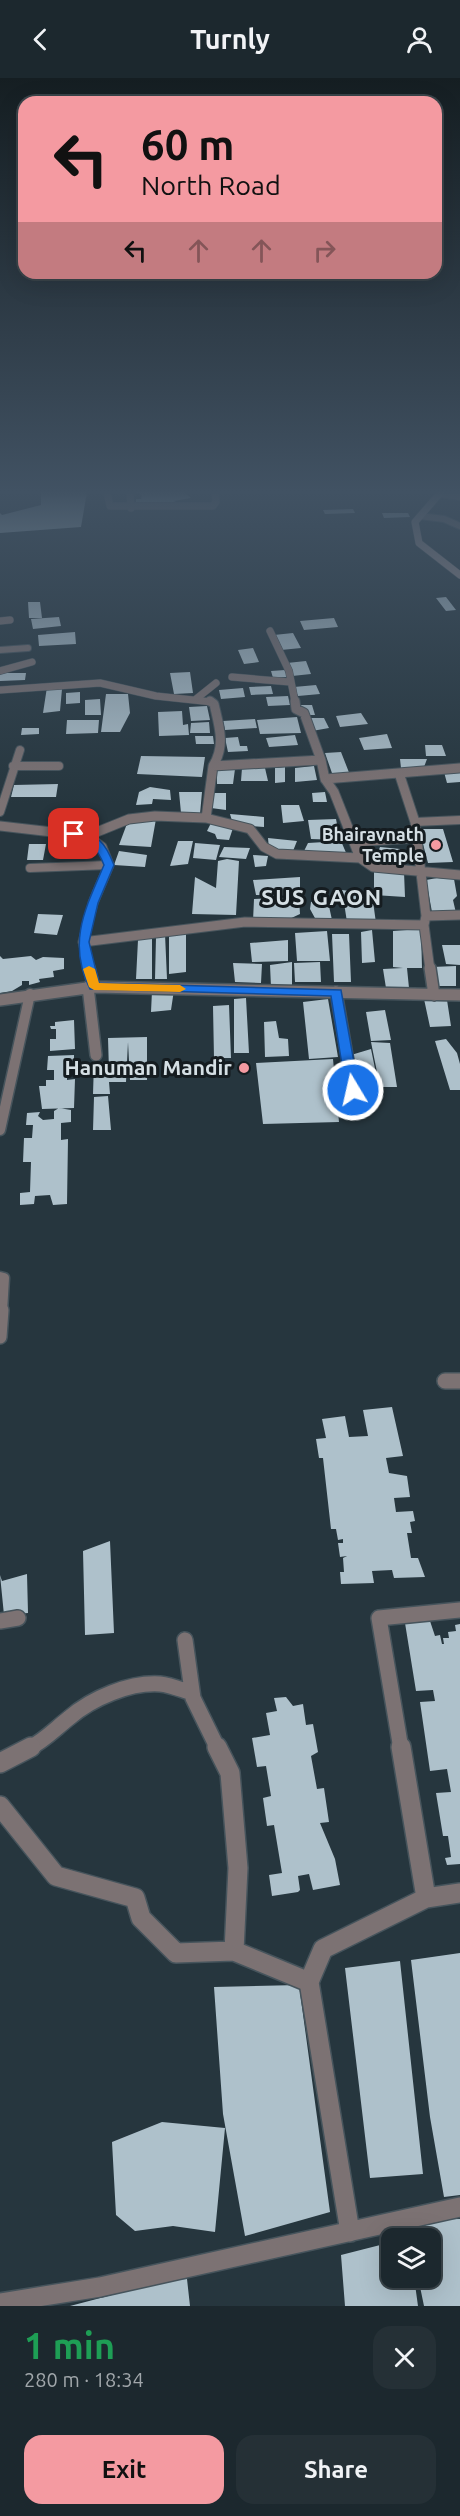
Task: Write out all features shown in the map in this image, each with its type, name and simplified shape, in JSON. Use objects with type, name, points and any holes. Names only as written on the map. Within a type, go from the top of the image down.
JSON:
[{"type":"street","points":[[0,621],[10,620]]},
{"type":"street","points":[[270,631],[289,671],[296,709],[304,714],[321,760],[325,779],[334,792],[360,858]]},
{"type":"street","points":[[0,670],[32,662]]},
{"type":"street","points":[[232,677],[290,682]]},
{"type":"street","points":[[196,699],[216,682]]},
{"type":"street","points":[[0,690],[100,683],[156,696],[196,699],[214,704],[223,745],[220,757],[213,766],[206,818]]},
{"type":"street","points":[[213,766],[321,760]]},
{"type":"street","points":[[325,779],[460,768]]},
{"type":"street","points":[[399,773],[415,822],[434,995]]},
{"type":"street","points":[[0,826],[87,836],[129,819],[155,816],[206,818],[250,829],[264,847],[277,854],[360,858],[373,867],[460,874]]},
{"type":"street","points":[[102,847],[111,827]]},
{"type":"street","points":[[87,836],[102,847],[109,865],[93,903],[83,942],[91,987],[96,1055]]},
{"type":"street","points":[[354,842],[416,838]]},
{"type":"street","points":[[83,942],[245,922],[425,921],[460,915]]},
{"type":"street","points":[[0,1000],[91,987],[460,995]]},
{"type":"street","points":[[336,992],[353,1090]]},
{"type":"street","points":[[445,1381],[460,1381]]},
{"type":"street","points":[[426,1898],[379,1618],[460,1610]]},
{"type":"street","points":[[0,1621],[18,1618]]},
{"type":"street","points":[[185,1640],[192,1693],[230,1773],[238,1868],[234,1951]]},
{"type":"street","points":[[0,1762],[45,1740],[71,1716],[100,1698],[135,1687],[161,1684],[192,1693]]},
{"type":"street","points":[[0,1806],[56,1876],[135,1898],[141,1918],[176,1953],[234,1951],[309,1982]]},
{"type":"street","points":[[350,2232],[309,1982],[323,1949],[426,1898],[460,1893]]},
{"type":"street","points":[[0,2303],[100,2287],[460,2207]]},
{"type":"lane","points":[[0,650],[28,648]]},
{"type":"lane","points":[[0,812],[20,750]]},
{"type":"lane","points":[[13,766],[59,766]]},
{"type":"lane","points":[[415,822],[460,820]]},
{"type":"lane","points":[[30,868],[109,865]]},
{"type":"lane","points":[[1,1126],[30,994]]},
{"type":"lane","points":[[0,1277],[4,1278],[0,1337]]},
{"type":"building","points":[[446,597],[456,610],[446,611],[436,598]]},
{"type":"building","points":[[28,602],[40,602],[42,618],[29,618]]},
{"type":"building","points":[[59,617],[61,626],[33,629],[31,619]]},
{"type":"building","points":[[334,618],[338,627],[304,630],[300,621]]},
{"type":"building","points":[[75,632],[76,644],[39,646],[38,635]]},
{"type":"building","points":[[293,633],[301,648],[281,650],[274,635]]},
{"type":"building","points":[[253,648],[259,662],[244,664],[238,650]]},
{"type":"building","points":[[306,661],[311,674],[292,676],[287,663]]},
{"type":"building","points":[[285,670],[287,677],[273,678],[271,671]]},
{"type":"building","points":[[190,672],[193,693],[174,694],[170,673]]},
{"type":"building","points":[[0,673],[26,673],[25,680],[0,681]]},
{"type":"building","points":[[316,685],[320,694],[298,696],[294,687]]},
{"type":"building","points":[[271,686],[273,694],[251,695],[249,687]]},
{"type":"building","points":[[47,687],[62,689],[60,711],[43,713]]},
{"type":"building","points":[[243,688],[245,697],[221,699],[219,690]]},
{"type":"building","points":[[80,692],[80,703],[66,704],[66,693]]},
{"type":"building","points":[[106,694],[128,694],[130,713],[120,732],[101,732]]},
{"type":"building","points":[[288,696],[290,705],[268,706],[266,697]]},
{"type":"building","points":[[100,699],[101,715],[85,715],[85,700]]},
{"type":"building","points":[[301,705],[312,705],[315,715],[306,715]]},
{"type":"building","points":[[207,706],[210,720],[191,721],[189,707]]},
{"type":"building","points":[[182,711],[183,725],[188,724],[189,735],[159,736],[158,712]]},
{"type":"building","points":[[361,713],[368,724],[340,727],[336,716]]},
{"type":"building","points":[[297,717],[301,733],[260,734],[257,720]]},
{"type":"building","points":[[310,718],[324,718],[329,728],[312,731]]},
{"type":"building","points":[[255,719],[257,728],[225,730],[223,721]]},
{"type":"building","points":[[67,720],[99,720],[98,733],[66,734]]},
{"type":"building","points":[[209,722],[210,733],[190,733],[191,723]]},
{"type":"building","points":[[22,728],[39,728],[39,734],[21,735]]},
{"type":"building","points":[[387,734],[392,748],[364,750],[359,738]]},
{"type":"building","points":[[295,735],[298,745],[269,747],[266,738]]},
{"type":"building","points":[[195,736],[213,736],[214,744],[196,744]]},
{"type":"building","points":[[238,737],[240,746],[247,746],[248,751],[228,752],[225,738]]},
{"type":"building","points":[[425,745],[442,745],[446,756],[426,756]]},
{"type":"building","points":[[341,752],[350,775],[333,776],[325,753]]},
{"type":"building","points":[[141,756],[205,757],[202,777],[137,774]]},
{"type":"building","points":[[400,759],[427,759],[424,767],[401,768]]},
{"type":"building","points":[[314,766],[317,780],[295,782],[295,768]]},
{"type":"building","points":[[285,767],[285,782],[275,783],[275,768]]},
{"type":"building","points":[[217,768],[235,769],[233,784],[217,784]]},
{"type":"building","points":[[242,768],[265,768],[268,781],[241,781]]},
{"type":"building","points":[[460,771],[460,782],[447,783],[444,772]]},
{"type":"building","points":[[58,784],[56,797],[11,797],[14,785]]},
{"type":"building","points":[[150,787],[170,790],[171,800],[153,799],[152,804],[136,805],[139,792]]},
{"type":"building","points":[[179,792],[202,792],[200,814],[181,813]]},
{"type":"building","points":[[325,792],[327,802],[313,802],[312,793]]},
{"type":"building","points":[[211,793],[226,793],[226,810],[211,808]]},
{"type":"building","points":[[281,805],[299,805],[304,821],[283,823]]},
{"type":"building","points":[[230,814],[264,817],[264,827],[241,825],[232,821]]},
{"type":"building","points":[[156,819],[151,847],[119,845],[128,821]]},
{"type":"building","points":[[336,819],[340,840],[311,839],[308,820]]},
{"type":"building","points":[[211,823],[234,825],[229,840],[217,839],[215,834],[207,831]]},
{"type":"building","name":"Bhairavnath Temple","points":[[419,829],[443,829],[453,862],[428,863]]},
{"type":"building","points":[[268,838],[297,841],[293,851],[269,849]]},
{"type":"building","points":[[178,841],[193,841],[188,864],[170,866]]},
{"type":"building","points":[[341,841],[347,855],[302,855],[308,843]]},
{"type":"building","points":[[195,843],[220,845],[216,860],[193,858]]},
{"type":"building","points":[[29,844],[46,844],[43,860],[27,860]]},
{"type":"building","points":[[224,847],[250,848],[246,859],[219,857]]},
{"type":"building","points":[[380,847],[400,849],[406,862],[375,860]]},
{"type":"building","points":[[119,851],[147,855],[145,867],[114,865]]},
{"type":"building","points":[[253,855],[268,856],[266,866],[255,867]]},
{"type":"building","points":[[227,859],[239,861],[236,915],[192,914],[195,877],[216,888],[218,861]]},
{"type":"building","points":[[374,871],[404,872],[405,897],[374,895]]},
{"type":"building","points":[[300,877],[300,896],[256,895],[253,880]]},
{"type":"building","points":[[454,879],[457,896],[453,900],[456,913],[432,912],[426,880]]},
{"type":"building","points":[[342,890],[372,894],[376,923],[347,922]]},
{"type":"building","points":[[299,897],[300,914],[285,921],[253,921],[254,899]]},
{"type":"building","points":[[327,897],[332,920],[316,920],[310,909],[311,902]]},
{"type":"building","points":[[38,914],[63,915],[57,935],[34,933]]},
{"type":"building","points":[[421,929],[422,968],[407,968],[409,988],[386,988],[383,969],[403,968],[393,967],[393,931]]},
{"type":"building","points":[[372,930],[375,962],[362,963],[361,932]]},
{"type":"building","points":[[327,931],[330,961],[297,961],[295,933]]},
{"type":"building","points":[[186,932],[186,972],[169,974],[169,936]]},
{"type":"building","points":[[165,934],[167,979],[155,979],[156,937]]},
{"type":"building","points":[[332,934],[349,934],[351,982],[334,982]]},
{"type":"building","points":[[152,937],[152,979],[136,979],[138,940]]},
{"type":"building","points":[[288,940],[288,961],[252,962],[250,943]]},
{"type":"building","points":[[442,945],[460,945],[460,965],[446,964]]},
{"type":"building","points":[[0,956],[3,959],[31,956],[36,960],[43,957],[64,958],[64,969],[53,971],[54,977],[39,979],[40,982],[29,985],[29,981],[22,981],[22,985],[12,991],[0,993]]},
{"type":"building","points":[[292,962],[292,987],[271,987],[270,965]]},
{"type":"building","points":[[320,962],[321,982],[295,982],[294,963]]},
{"type":"building","points":[[233,963],[262,964],[261,983],[235,982]]},
{"type":"building","points":[[456,966],[456,986],[436,986],[432,967]]},
{"type":"building","points":[[174,990],[171,1010],[151,1012],[152,991]]},
{"type":"building","points":[[246,998],[249,1053],[234,1053],[234,999]]},
{"type":"building","points":[[328,999],[338,1057],[309,1059],[303,1002]]},
{"type":"building","points":[[424,999],[447,1000],[451,1026],[430,1027]]},
{"type":"building","points":[[229,1005],[231,1058],[214,1058],[213,1006]]},
{"type":"building","points":[[385,1010],[391,1040],[371,1041],[366,1012]]},
{"type":"building","points":[[74,1020],[75,1049],[50,1051],[50,1039],[56,1039],[56,1029],[51,1029],[50,1026],[55,1026],[55,1022]]},
{"type":"building","points":[[276,1021],[279,1038],[288,1039],[289,1056],[265,1057],[264,1022]]},
{"type":"building","points":[[147,1037],[147,1080],[130,1080],[128,1042],[126,1082],[109,1082],[110,1094],[93,1094],[94,1063],[108,1062],[109,1071],[108,1038]]},
{"type":"building","points":[[446,1039],[457,1053],[460,1064],[460,1090],[450,1090],[435,1041]]},
{"type":"building","points":[[371,1042],[390,1043],[397,1087],[380,1087]]},
{"type":"building","points":[[371,1049],[380,1093],[356,1094],[351,1055]]},
{"type":"building","points":[[74,1055],[74,1071],[67,1071],[67,1080],[75,1079],[74,1108],[42,1109],[39,1086],[46,1086],[46,1080],[54,1080],[54,1070],[47,1070],[48,1056]]},
{"type":"building","points":[[333,1059],[339,1122],[263,1124],[256,1063]]},
{"type":"building","points":[[108,1096],[111,1130],[93,1130],[94,1097]]},
{"type":"building","points":[[59,1108],[71,1110],[71,1122],[61,1123],[61,1140],[68,1139],[67,1204],[53,1205],[50,1195],[35,1196],[34,1204],[20,1205],[20,1193],[30,1192],[31,1162],[23,1162],[24,1138],[32,1138],[33,1125],[26,1125],[27,1113],[40,1112],[38,1116],[43,1120],[54,1119],[54,1111]]},
{"type":"building","points":[[392,1407],[403,1456],[386,1458],[389,1473],[407,1476],[410,1497],[394,1498],[396,1512],[413,1511],[415,1521],[410,1522],[412,1533],[407,1533],[411,1558],[418,1558],[425,1577],[394,1578],[392,1570],[372,1571],[374,1583],[341,1584],[340,1572],[344,1572],[343,1558],[347,1556],[340,1557],[338,1543],[343,1543],[343,1539],[338,1540],[336,1529],[331,1529],[323,1458],[319,1458],[316,1439],[326,1438],[322,1419],[345,1416],[349,1437],[368,1436],[363,1410]]},
{"type":"building","points":[[110,1541],[114,1633],[85,1635],[83,1551]]},
{"type":"building","points":[[27,1574],[28,1613],[4,1615],[0,1575],[2,1581]]},
{"type":"building","points":[[430,1621],[435,1636],[440,1635],[442,1644],[444,1644],[443,1638],[449,1638],[448,1632],[456,1631],[455,1625],[460,1624],[460,1864],[447,1865],[445,1858],[451,1857],[448,1836],[443,1836],[436,1793],[451,1792],[447,1769],[430,1771],[420,1702],[435,1701],[433,1690],[416,1691],[405,1623]]},
{"type":"building","points":[[286,1697],[293,1706],[303,1704],[306,1725],[313,1724],[318,1752],[311,1756],[317,1789],[324,1788],[329,1822],[320,1823],[335,1859],[340,1885],[313,1890],[309,1874],[298,1876],[300,1890],[298,1892],[272,1896],[269,1875],[282,1873],[274,1825],[267,1826],[263,1798],[271,1796],[266,1766],[257,1767],[252,1738],[270,1735],[266,1713],[277,1711],[274,1698]]},
{"type":"building","points":[[460,1953],[460,2195],[444,2197],[430,2117],[411,1960]]},
{"type":"building","points":[[400,1961],[423,2174],[370,2178],[345,1968]]},
{"type":"building","points":[[299,1985],[330,2212],[245,2236],[223,2114],[214,1987]]},
{"type":"building","points":[[162,2122],[225,2128],[215,2232],[173,2226],[135,2231],[116,2215],[112,2142]]},
{"type":"building","points":[[460,2219],[460,2306],[424,2306],[420,2288],[441,2288],[441,2228],[407,2228],[405,2220]]},
{"type":"building","points":[[381,2245],[381,2288],[416,2288],[418,2306],[345,2306],[341,2255]]},
{"type":"building","points":[[187,2279],[190,2306],[70,2306],[169,2280]]},
{"type":"slow traffic","points":[[89,969],[94,987],[180,989]]},
{"type":"place","name":"Bhairavnath Temple","points":[[436,845]]},
{"type":"place","name":"Hanuman Mandir","points":[[244,1068]]},
{"type":"district","name":"SUS GAON","points":[[322,897]]},
{"type":"route","points":[[74,834],[87,836],[102,847],[109,865],[93,903],[83,942],[94,987],[336,992],[353,1090]]}]
